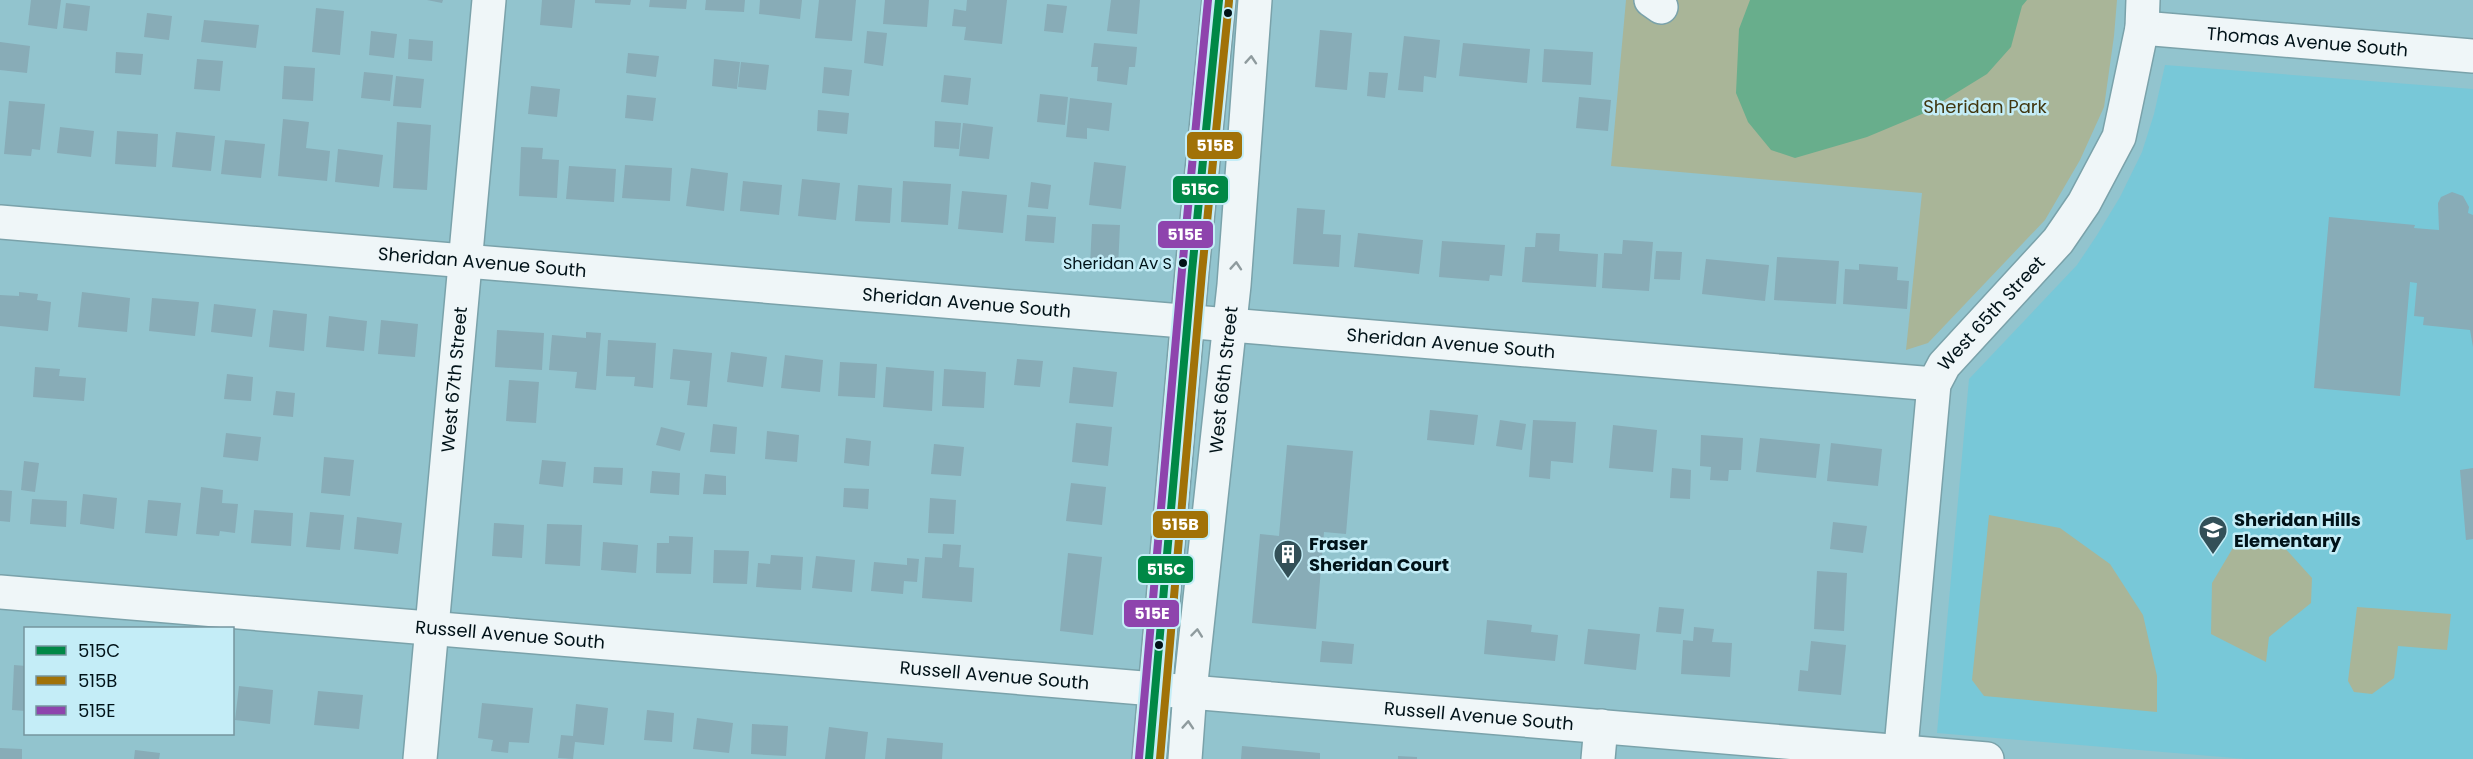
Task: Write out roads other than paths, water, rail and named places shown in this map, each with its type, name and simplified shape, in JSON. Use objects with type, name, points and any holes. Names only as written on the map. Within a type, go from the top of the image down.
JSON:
[{"type":"street","name":"West 67th Street","points":[[420,759],[489,0]]},
{"type":"street","points":[[1149,759],[1187,321],[1219,0]]},
{"type":"street","name":"West 66th Street","points":[[1185,759],[1190,691],[1230,325],[1256,0]]},
{"type":"street","name":"Thomas Avenue South","points":[[2142,14],[2473,56]]},
{"type":"street","name":"West 65th Street","points":[[1901,755],[1934,384],[1944,365],[2058,241],[2084,203],[2119,137],[2142,14]]},
{"type":"street","name":"Sheridan Avenue South","points":[[0,222],[1934,384]]},
{"type":"street","name":"Russell Avenue South","points":[[0,592],[1601,726],[1901,755],[1987,759]]},
{"type":"street","points":[[1598,759],[1601,726]]},
{"type":"place","name":"Sheridan Av S","points":[[1183,263]]},
{"type":"place","name":"Sheridan Hills Elementary","points":[[2213,556]]},
{"type":"place","name":"Fraser Sheridan Court","points":[[1288,580]]},
{"type":"park label","name":"Sheridan Park","points":[[1985,107]]}]
